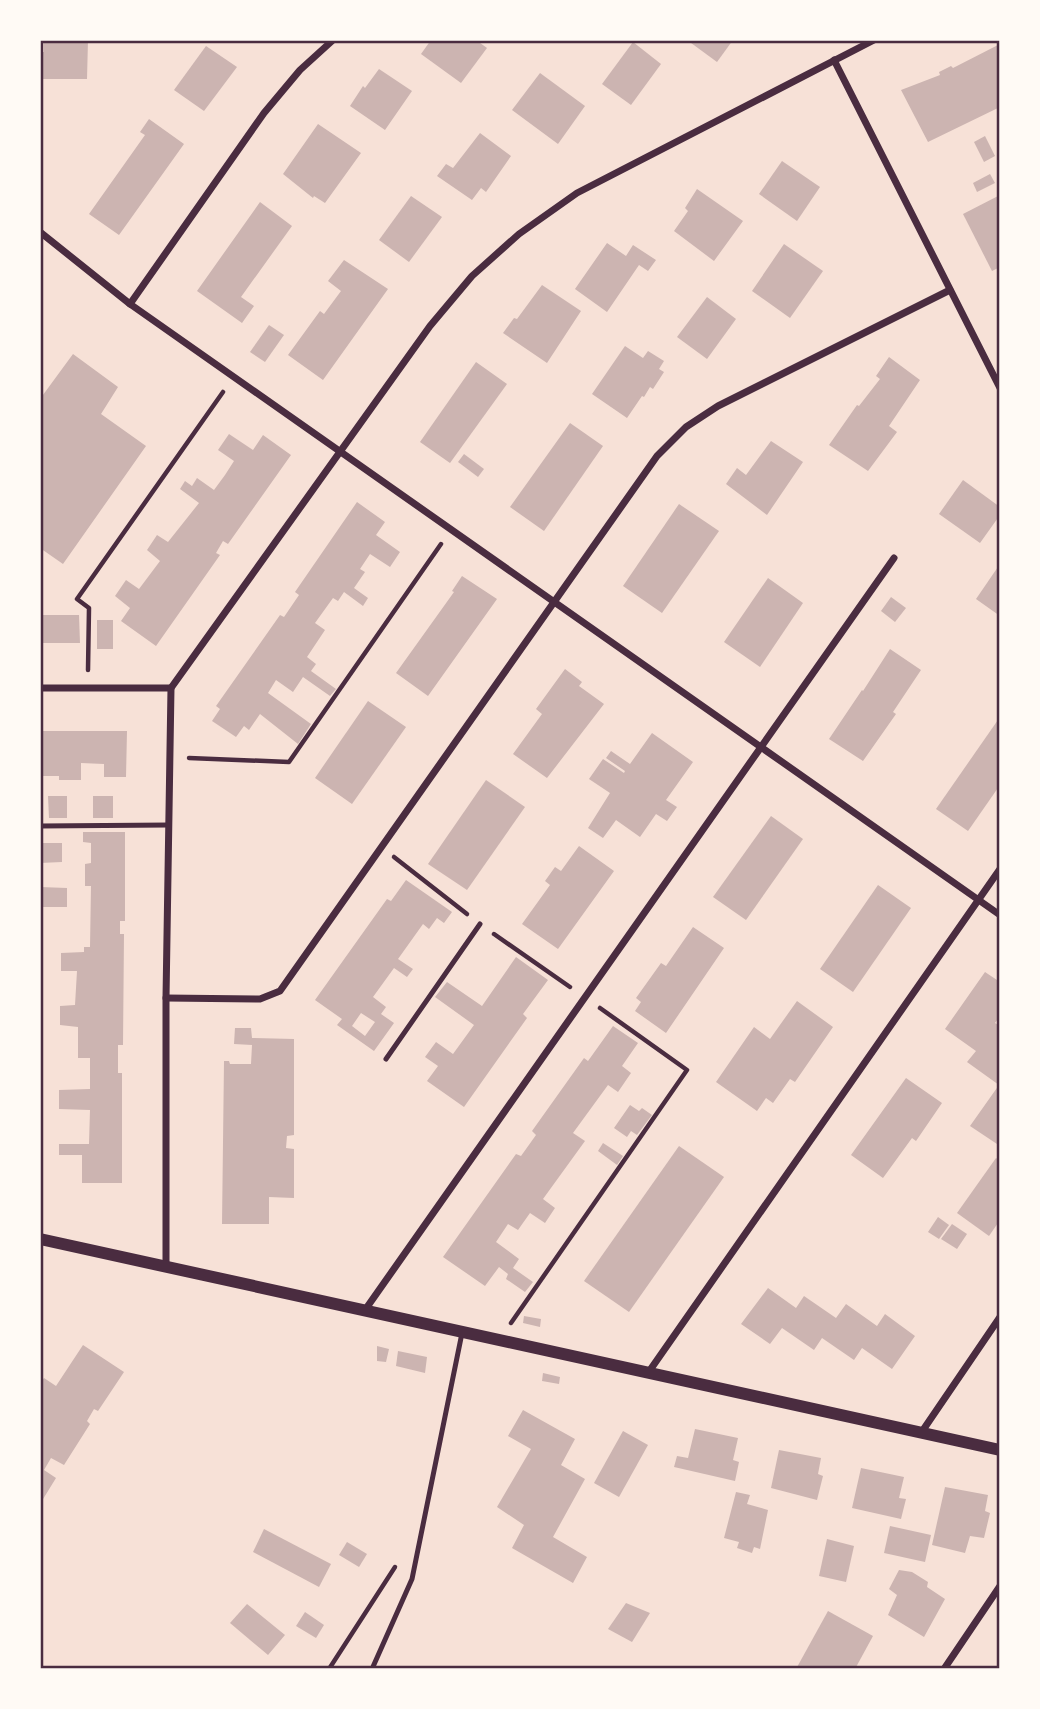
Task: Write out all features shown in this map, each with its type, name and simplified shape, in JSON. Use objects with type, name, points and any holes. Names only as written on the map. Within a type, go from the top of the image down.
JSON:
[{"type":"street","points":[[130,304],[264,113],[300,70],[333,40]]},
{"type":"street","points":[[166,1268],[166,998],[171,688],[430,326],[472,276],[519,234],[578,193],[874,40]]},
{"type":"street","points":[[834,60],[1000,388]]},
{"type":"street","points":[[40,232],[130,304],[1000,915]]},
{"type":"street","points":[[166,998],[260,999],[279,991],[657,456],[686,427],[719,406],[950,290]]},
{"type":"street","points":[[365,1311],[894,558]]},
{"type":"street","points":[[40,688],[171,688]]},
{"type":"street","points":[[648,1373],[1000,869]]},
{"type":"street","points":[[40,1239],[1000,1450]]},
{"type":"street","points":[[920,1433],[1000,1317]]},
{"type":"street","points":[[944,1669],[1000,1586]]},
{"type":"lane","points":[[40,826],[169,825]]},
{"type":"lane","points":[[386,1059],[480,924]]},
{"type":"lane","points":[[372,1669],[412,1578],[462,1333]]},
{"type":"path","points":[[88,688],[89,608],[77,599],[234,377]]},
{"type":"path","points":[[170,758],[289,762],[451,529]]},
{"type":"path","points":[[382,848],[480,924],[687,1070],[498,1340]]},
{"type":"path","points":[[329,1669],[395,1566]]},
{"type":"building","points":[[44,40],[88,40],[87,79],[40,79],[40,52],[44,52]]},
{"type":"building","points":[[431,40],[476,40],[487,48],[461,83],[421,54]]},
{"type":"building","points":[[687,40],[733,40],[717,62]]},
{"type":"building","points":[[1000,41],[1000,107],[928,142],[901,90],[940,75],[939,72],[951,66],[953,68],[998,45]]},
{"type":"building","points":[[633,42],[661,64],[631,105],[602,84]]},
{"type":"building","points":[[206,46],[237,67],[204,111],[174,90]]},
{"type":"building","points":[[379,69],[412,91],[385,130],[350,106],[363,86],[365,88]]},
{"type":"building","points":[[540,73],[585,106],[558,144],[512,110]]},
{"type":"building","points":[[149,119],[184,144],[119,235],[89,214],[145,135],[140,132]]},
{"type":"building","points":[[318,124],[361,153],[325,203],[314,196],[313,198],[283,174]]},
{"type":"building","points":[[480,133],[511,156],[486,192],[481,188],[472,200],[437,176],[446,164],[453,168]]},
{"type":"building","points":[[985,136],[995,156],[984,162],[974,142]]},
{"type":"building","points":[[782,161],[820,187],[797,221],[759,194]]},
{"type":"building","points":[[990,174],[995,183],[977,192],[973,183]]},
{"type":"building","points":[[697,189],[743,221],[714,261],[674,231],[688,211],[685,208]]},
{"type":"building","points":[[1000,195],[1000,267],[992,271],[963,214]]},
{"type":"building","points":[[411,196],[442,217],[409,262],[379,240]]},
{"type":"building","points":[[260,202],[292,226],[241,297],[254,306],[242,323],[197,291]]},
{"type":"building","points":[[607,243],[626,256],[633,245],[656,260],[648,271],[639,265],[607,312],[575,289]]},
{"type":"building","points":[[784,244],[823,271],[790,318],[752,291]]},
{"type":"building","points":[[344,260],[388,289],[323,380],[288,355],[320,311],[324,314],[341,291],[328,281]]},
{"type":"building","points":[[542,285],[581,311],[547,363],[503,333]]},
{"type":"building","points":[[707,297],[736,319],[707,359],[677,337]]},
{"type":"building","points":[[269,325],[284,335],[265,362],[250,352]]},
{"type":"building","points":[[625,346],[643,358],[648,351],[664,361],[659,369],[664,372],[653,389],[650,387],[627,418],[592,394]]},
{"type":"building","points":[[73,354],[118,387],[101,414],[146,446],[63,564],[40,548],[40,399]]},
{"type":"building","points":[[889,357],[920,380],[889,426],[897,432],[868,471],[829,445],[857,405],[859,406],[880,379],[876,376]]},
{"type":"building","points":[[476,362],[507,384],[450,463],[420,442]]},
{"type":"building","points":[[570,423],[603,446],[544,531],[510,507]]},
{"type":"building","points":[[229,434],[253,450],[263,435],[291,455],[228,544],[223,541],[216,553],[220,555],[156,646],[121,621],[130,608],[115,596],[126,580],[139,589],[160,561],[147,550],[157,535],[168,542],[199,503],[180,489],[185,481],[192,486],[197,478],[214,490],[225,475],[234,461],[218,450]]},
{"type":"building","points":[[771,441],[803,462],[767,515],[726,484],[737,468],[746,475]]},
{"type":"building","points":[[464,454],[484,469],[478,477],[458,462]]},
{"type":"building","points":[[963,480],[1000,507],[1000,515],[980,543],[939,514]]},
{"type":"building","points":[[357,502],[385,522],[376,535],[400,552],[390,567],[370,554],[360,569],[365,572],[354,588],[368,598],[363,606],[344,592],[338,601],[333,598],[315,623],[325,630],[307,657],[316,664],[311,671],[336,689],[330,696],[303,677],[293,692],[276,680],[268,693],[311,724],[298,744],[260,714],[249,730],[244,726],[236,737],[212,721],[220,709],[216,706],[280,615],[284,617],[299,595],[295,592]]},
{"type":"building","points":[[679,504],[719,531],[662,613],[623,586]]},
{"type":"building","points":[[1000,564],[1000,616],[976,599]]},
{"type":"building","points":[[462,576],[497,599],[428,696],[396,673],[454,592],[452,591]]},
{"type":"building","points":[[768,578],[803,603],[760,667],[724,642]]},
{"type":"building","points":[[891,597],[906,608],[895,622],[881,611]]},
{"type":"building","points":[[40,615],[79,615],[80,643],[40,643]]},
{"type":"building","points":[[97,620],[113,620],[113,649],[97,649]]},
{"type":"building","points":[[890,649],[921,670],[893,712],[896,714],[863,761],[829,739]]},
{"type":"building","points":[[565,669],[582,682],[579,686],[604,704],[547,778],[513,754],[542,714],[536,709]]},
{"type":"building","points":[[368,701],[406,727],[352,804],[315,778]]},
{"type":"building","points":[[1000,717],[1000,785],[968,831],[936,809]]},
{"type":"building","points":[[40,731],[127,731],[126,777],[104,777],[104,764],[81,763],[81,780],[59,780],[59,776],[40,776]]},
{"type":"building","points":[[652,733],[693,762],[666,800],[677,807],[667,821],[656,814],[640,837],[616,820],[603,838],[588,828],[610,793],[589,779],[603,759],[624,773],[625,771],[606,758],[611,751],[630,764]]},
{"type":"building","points":[[486,780],[525,807],[467,890],[428,864]]},
{"type":"building","points":[[48,796],[67,796],[67,818],[49,818]]},
{"type":"building","points":[[93,796],[113,796],[113,818],[93,818]]},
{"type":"building","points":[[771,816],[803,839],[746,920],[713,897]]},
{"type":"building","points":[[83,832],[125,832],[125,921],[120,921],[120,934],[124,934],[123,1045],[118,1045],[118,1073],[122,1073],[122,1183],[82,1183],[82,1155],[59,1155],[59,1144],[89,1144],[90,1110],[59,1109],[59,1090],[90,1089],[90,1058],[78,1058],[78,1027],[60,1025],[60,1006],[75,1005],[77,971],[61,971],[61,953],[84,952],[84,947],[90,947],[91,886],[85,886],[85,864],[91,863],[91,843],[83,842]]},
{"type":"building","points":[[40,843],[62,843],[62,862],[40,863]]},
{"type":"building","points":[[579,846],[614,871],[558,949],[522,924],[550,885],[545,881],[555,867],[561,871]]},
{"type":"building","points":[[406,880],[452,912],[444,923],[437,918],[429,929],[423,924],[398,959],[413,969],[407,977],[394,968],[373,997],[386,1007],[381,1014],[394,1023],[374,1051],[337,1025],[342,1019],[315,1000],[387,899],[391,901]],"holes":[[[361,1013],[375,1022],[365,1036],[352,1026]]]},
{"type":"building","points":[[878,885],[911,908],[853,992],[820,969]]},
{"type":"building","points":[[40,887],[67,888],[67,907],[40,907]]},
{"type":"building","points":[[693,927],[724,948],[666,1033],[635,1011],[641,1002],[636,998],[661,963],[666,966]]},
{"type":"building","points":[[516,957],[548,980],[523,1014],[527,1018],[464,1107],[427,1081],[438,1066],[425,1057],[436,1042],[453,1054],[474,1025],[435,997],[447,982],[482,1006]]},
{"type":"building","points":[[985,972],[1000,982],[1000,1016],[995,1023],[1000,1026],[1000,1146],[970,1126],[999,1085],[967,1062],[976,1051],[945,1029]]},
{"type":"building","points":[[797,1001],[833,1027],[795,1082],[790,1079],[773,1103],[766,1098],[757,1111],[716,1082],[754,1027],[770,1039]]},
{"type":"building","points":[[613,1026],[638,1043],[622,1066],[631,1073],[618,1092],[608,1085],[573,1133],[585,1141],[543,1199],[555,1208],[545,1223],[530,1213],[518,1230],[508,1224],[496,1242],[519,1259],[513,1268],[533,1282],[525,1292],[506,1279],[508,1274],[499,1267],[485,1286],[443,1257],[516,1154],[521,1156],[536,1135],[532,1131],[584,1058],[588,1061]]},
{"type":"building","points":[[235,1028],[251,1028],[252,1038],[294,1039],[294,1135],[287,1136],[286,1148],[294,1149],[294,1198],[269,1197],[269,1224],[222,1224],[224,1061],[229,1061],[230,1064],[251,1064],[252,1045],[234,1044]]},
{"type":"building","points":[[906,1078],[942,1103],[916,1141],[912,1138],[883,1178],[851,1155]]},
{"type":"building","points":[[630,1105],[639,1111],[642,1108],[652,1115],[637,1135],[631,1131],[627,1137],[614,1128]]},
{"type":"building","points":[[603,1143],[623,1156],[617,1165],[598,1151]]},
{"type":"building","points":[[679,1146],[724,1177],[629,1312],[584,1281]]},
{"type":"building","points":[[996,1158],[1000,1161],[1000,1220],[989,1236],[957,1213]]},
{"type":"building","points":[[938,1217],[949,1225],[939,1239],[928,1232]]},
{"type":"building","points":[[952,1224],[967,1234],[957,1249],[941,1239]]},
{"type":"building","points":[[768,1288],[796,1308],[804,1296],[836,1318],[846,1304],[877,1326],[885,1314],[915,1336],[892,1369],[862,1348],[854,1360],[822,1338],[814,1350],[782,1328],[770,1344],[741,1324]]},
{"type":"building","points":[[524,1316],[541,1319],[540,1327],[523,1323]]},
{"type":"building","points":[[83,1345],[124,1372],[98,1411],[94,1409],[87,1421],[90,1424],[64,1465],[51,1458],[44,1470],[56,1478],[40,1504],[40,1384],[44,1378],[56,1386]]},
{"type":"building","points":[[377,1346],[389,1349],[386,1362],[377,1361]]},
{"type":"building","points":[[398,1351],[427,1357],[425,1373],[396,1366]]},
{"type":"building","points":[[543,1373],[560,1377],[559,1384],[542,1381]]},
{"type":"building","points":[[523,1410],[575,1439],[561,1465],[585,1479],[553,1537],[587,1557],[573,1583],[512,1548],[524,1525],[497,1507],[531,1449],[508,1436]]},
{"type":"building","points":[[695,1429],[738,1438],[733,1460],[739,1462],[735,1481],[674,1467],[677,1456],[688,1458]]},
{"type":"building","points":[[623,1431],[648,1445],[619,1497],[594,1483]]},
{"type":"building","points":[[779,1450],[821,1458],[818,1474],[823,1476],[817,1500],[771,1488]]},
{"type":"building","points":[[861,1468],[904,1477],[899,1498],[906,1499],[901,1519],[852,1508]]},
{"type":"building","points":[[945,1487],[988,1495],[985,1511],[990,1513],[984,1538],[970,1536],[965,1553],[932,1545]]},
{"type":"building","points":[[736,1492],[750,1495],[747,1504],[768,1510],[760,1549],[754,1547],[752,1553],[737,1548],[739,1542],[724,1538]]},
{"type":"building","points":[[890,1526],[931,1535],[925,1562],[884,1553]]},
{"type":"building","points":[[264,1529],[331,1564],[319,1587],[253,1552]]},
{"type":"building","points":[[827,1539],[854,1546],[846,1582],[819,1576]]},
{"type":"building","points":[[347,1542],[367,1554],[359,1567],[339,1555]]},
{"type":"building","points":[[899,1570],[912,1572],[928,1582],[927,1587],[945,1599],[924,1637],[888,1615],[897,1595],[889,1589]]},
{"type":"building","points":[[626,1603],[650,1613],[632,1642],[608,1629]]},
{"type":"building","points":[[247,1604],[285,1635],[268,1655],[230,1623]]},
{"type":"building","points":[[828,1611],[873,1636],[855,1669],[796,1669]]},
{"type":"building","points":[[305,1612],[324,1625],[316,1638],[296,1626]]}]
